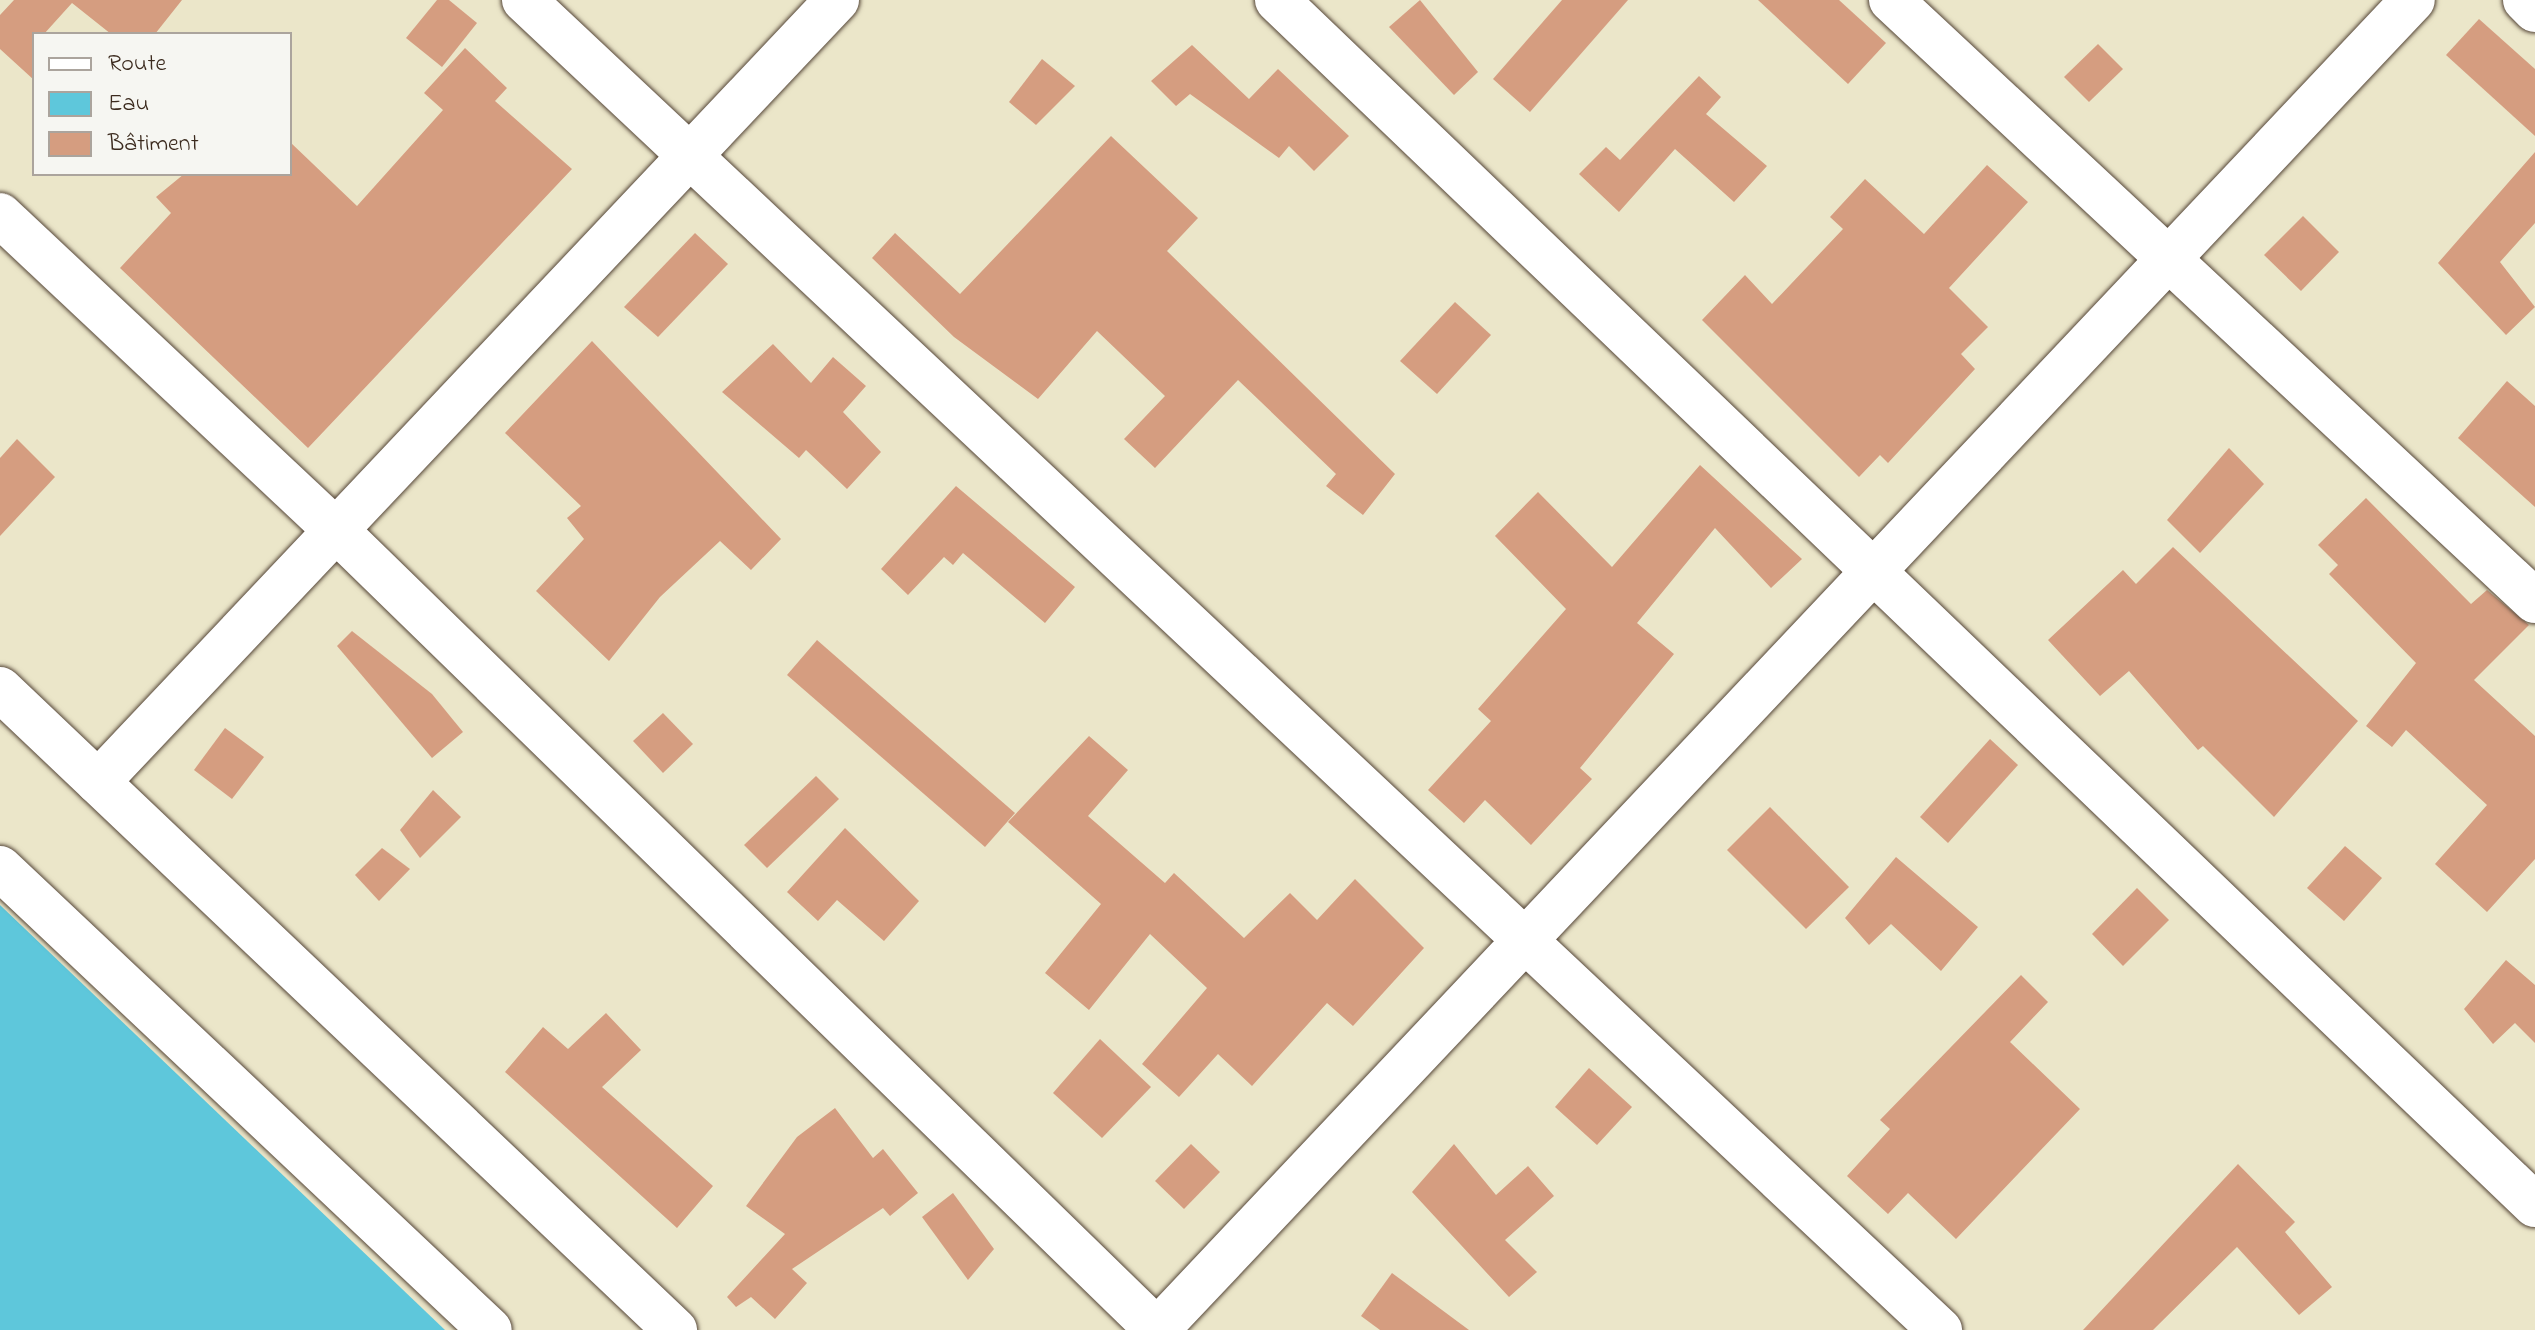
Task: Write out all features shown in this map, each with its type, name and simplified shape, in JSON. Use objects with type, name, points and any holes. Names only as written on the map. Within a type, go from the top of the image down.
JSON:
[{"type":"street","points":[[524,0],[693,152],[1940,1330]]},
{"type":"street","points":[[98,782],[837,0]]},
{"type":"street","points":[[1277,0],[2535,1205]]},
{"type":"street","points":[[1891,0],[2535,601]]},
{"type":"street","points":[[0,215],[336,530],[1157,1330],[2413,0]]},
{"type":"street","points":[[2525,0],[2535,10]]},
{"type":"street","points":[[0,689],[675,1330]]},
{"type":"street","points":[[0,868],[490,1330]]},
{"type":"water","points":[[0,905],[445,1330],[0,1330]]},
{"type":"building","points":[[14,0],[182,0],[157,32],[108,32],[72,3],[46,32],[32,32],[32,78],[0,49],[0,15]]},
{"type":"building","points":[[437,0],[449,0],[477,23],[442,67],[406,38]]},
{"type":"building","points":[[1420,0],[1478,72],[1454,95],[1389,27]]},
{"type":"building","points":[[1562,0],[1628,0],[1530,112],[1493,79]]},
{"type":"building","points":[[1758,0],[1839,0],[1886,43],[1848,84]]},
{"type":"building","points":[[2479,19],[2535,69],[2535,136],[2446,55]]},
{"type":"building","points":[[2098,44],[2123,69],[2089,102],[2064,77]]},
{"type":"building","points":[[1192,45],[1249,99],[1278,69],[1349,136],[1314,171],[1289,146],[1279,158],[1190,94],[1176,106],[1151,81]]},
{"type":"building","points":[[465,48],[507,88],[495,101],[572,169],[308,448],[120,268],[171,213],[156,197],[182,176],[292,176],[292,144],[357,206],[443,110],[424,93]]},
{"type":"building","points":[[1042,59],[1075,86],[1036,125],[1009,102]]},
{"type":"building","points":[[1699,76],[1721,97],[1706,114],[1767,166],[1734,202],[1675,149],[1619,212],[1579,174],[1606,147],[1620,160]]},
{"type":"building","points":[[1111,136],[1198,218],[1167,251],[1395,474],[1363,515],[1326,486],[1336,474],[1238,380],[1155,468],[1124,439],[1165,396],[1097,331],[1038,399],[954,337],[872,258],[895,233],[960,294]]},
{"type":"building","points":[[2535,152],[2535,223],[2500,262],[2535,307],[2506,335],[2438,263]]},
{"type":"building","points":[[1987,165],[2028,202],[1949,288],[1988,327],[1961,354],[1975,369],[1888,463],[1880,455],[1859,477],[1702,320],[1745,275],[1772,304],[1843,229],[1830,217],[1865,179],[1924,234]]},
{"type":"building","points":[[2303,216],[2339,252],[2301,291],[2264,255]]},
{"type":"building","points":[[695,233],[728,264],[658,337],[624,307]]},
{"type":"building","points":[[1455,302],[1491,335],[1437,394],[1400,361]]},
{"type":"building","points":[[592,341],[781,539],[751,570],[720,541],[660,597],[609,661],[536,591],[584,539],[567,518],[581,506],[505,433]]},
{"type":"building","points":[[773,344],[811,383],[833,357],[866,386],[843,412],[881,452],[847,489],[806,450],[799,458],[722,392]]},
{"type":"building","points":[[2507,381],[2535,406],[2535,507],[2458,438]]},
{"type":"building","points":[[17,439],[55,477],[0,536],[0,458]]},
{"type":"building","points":[[2229,448],[2264,484],[2200,553],[2167,520]]},
{"type":"building","points":[[1700,465],[1802,559],[1771,588],[1715,528],[1637,623],[1674,654],[1580,768],[1592,779],[1531,845],[1485,800],[1464,823],[1428,790],[1491,721],[1478,709],[1566,609],[1495,536],[1538,492],[1612,567]]},
{"type":"building","points":[[956,486],[1075,587],[1045,623],[963,553],[953,565],[944,557],[908,595],[881,569]]},
{"type":"building","points":[[2366,498],[2471,604],[2487,590],[2529,625],[2474,680],[2535,736],[2535,859],[2487,912],[2435,864],[2487,805],[2406,730],[2392,747],[2366,726],[2416,663],[2329,574],[2338,565],[2318,545]]},
{"type":"building","points":[[2173,547],[2358,721],[2274,817],[2203,746],[2198,750],[2129,671],[2100,696],[2048,640],[2123,570],[2136,584]]},
{"type":"building","points":[[352,631],[432,694],[463,732],[432,758],[337,646]]},
{"type":"building","points":[[817,640],[1015,813],[985,847],[787,675]]},
{"type":"building","points":[[663,713],[693,744],[663,773],[633,741]]},
{"type":"building","points":[[225,728],[264,757],[232,799],[194,770]]},
{"type":"building","points":[[1089,736],[1128,770],[1088,816],[1165,883],[1174,873],[1244,938],[1290,893],[1317,920],[1355,879],[1424,948],[1353,1026],[1327,1003],[1252,1086],[1218,1054],[1179,1097],[1142,1064],[1207,988],[1150,934],[1089,1010],[1045,973],[1101,904],[1008,822]]},
{"type":"building","points":[[1990,739],[2018,765],[1948,843],[1920,817]]},
{"type":"building","points":[[816,776],[839,799],[767,868],[744,845]]},
{"type":"building","points":[[433,790],[461,817],[420,858],[400,830]]},
{"type":"building","points":[[1770,807],[1849,887],[1806,929],[1727,850]]},
{"type":"building","points":[[845,828],[919,901],[884,941],[837,900],[818,921],[787,892]]},
{"type":"building","points":[[2345,846],[2382,878],[2344,921],[2307,888]]},
{"type":"building","points":[[382,848],[410,869],[379,901],[355,875]]},
{"type":"building","points":[[1896,857],[1978,927],[1941,971],[1891,924],[1869,945],[1845,918]]},
{"type":"building","points":[[2137,888],[2169,920],[2123,966],[2092,934]]},
{"type":"building","points":[[2506,960],[2535,985],[2535,1043],[2515,1023],[2493,1044],[2464,1009]]},
{"type":"building","points":[[2021,975],[2048,1002],[2010,1042],[2080,1109],[1956,1239],[1908,1193],[1888,1214],[1847,1176],[1890,1129],[1880,1120]]},
{"type":"building","points":[[606,1013],[641,1050],[602,1087],[713,1186],[677,1228],[505,1072],[543,1027],[568,1049]]},
{"type":"building","points":[[1100,1039],[1151,1087],[1102,1138],[1053,1093]]},
{"type":"building","points":[[1589,1068],[1632,1107],[1597,1145],[1555,1107]]},
{"type":"building","points":[[835,1108],[873,1158],[883,1149],[918,1193],[890,1216],[883,1208],[792,1269],[807,1283],[775,1319],[751,1297],[736,1307],[727,1297],[785,1234],[746,1206],[797,1137]]},
{"type":"building","points":[[1191,1144],[1220,1172],[1184,1209],[1155,1181]]},
{"type":"building","points":[[1454,1144],[1496,1195],[1528,1166],[1554,1196],[1505,1240],[1537,1272],[1509,1297],[1412,1192]]},
{"type":"building","points":[[2238,1164],[2295,1222],[2285,1232],[2332,1287],[2299,1315],[2237,1247],[2153,1330],[2083,1330]]},
{"type":"building","points":[[953,1193],[994,1249],[968,1280],[922,1217]]},
{"type":"building","points":[[1392,1273],[1469,1330],[1380,1330],[1361,1316]]}]
